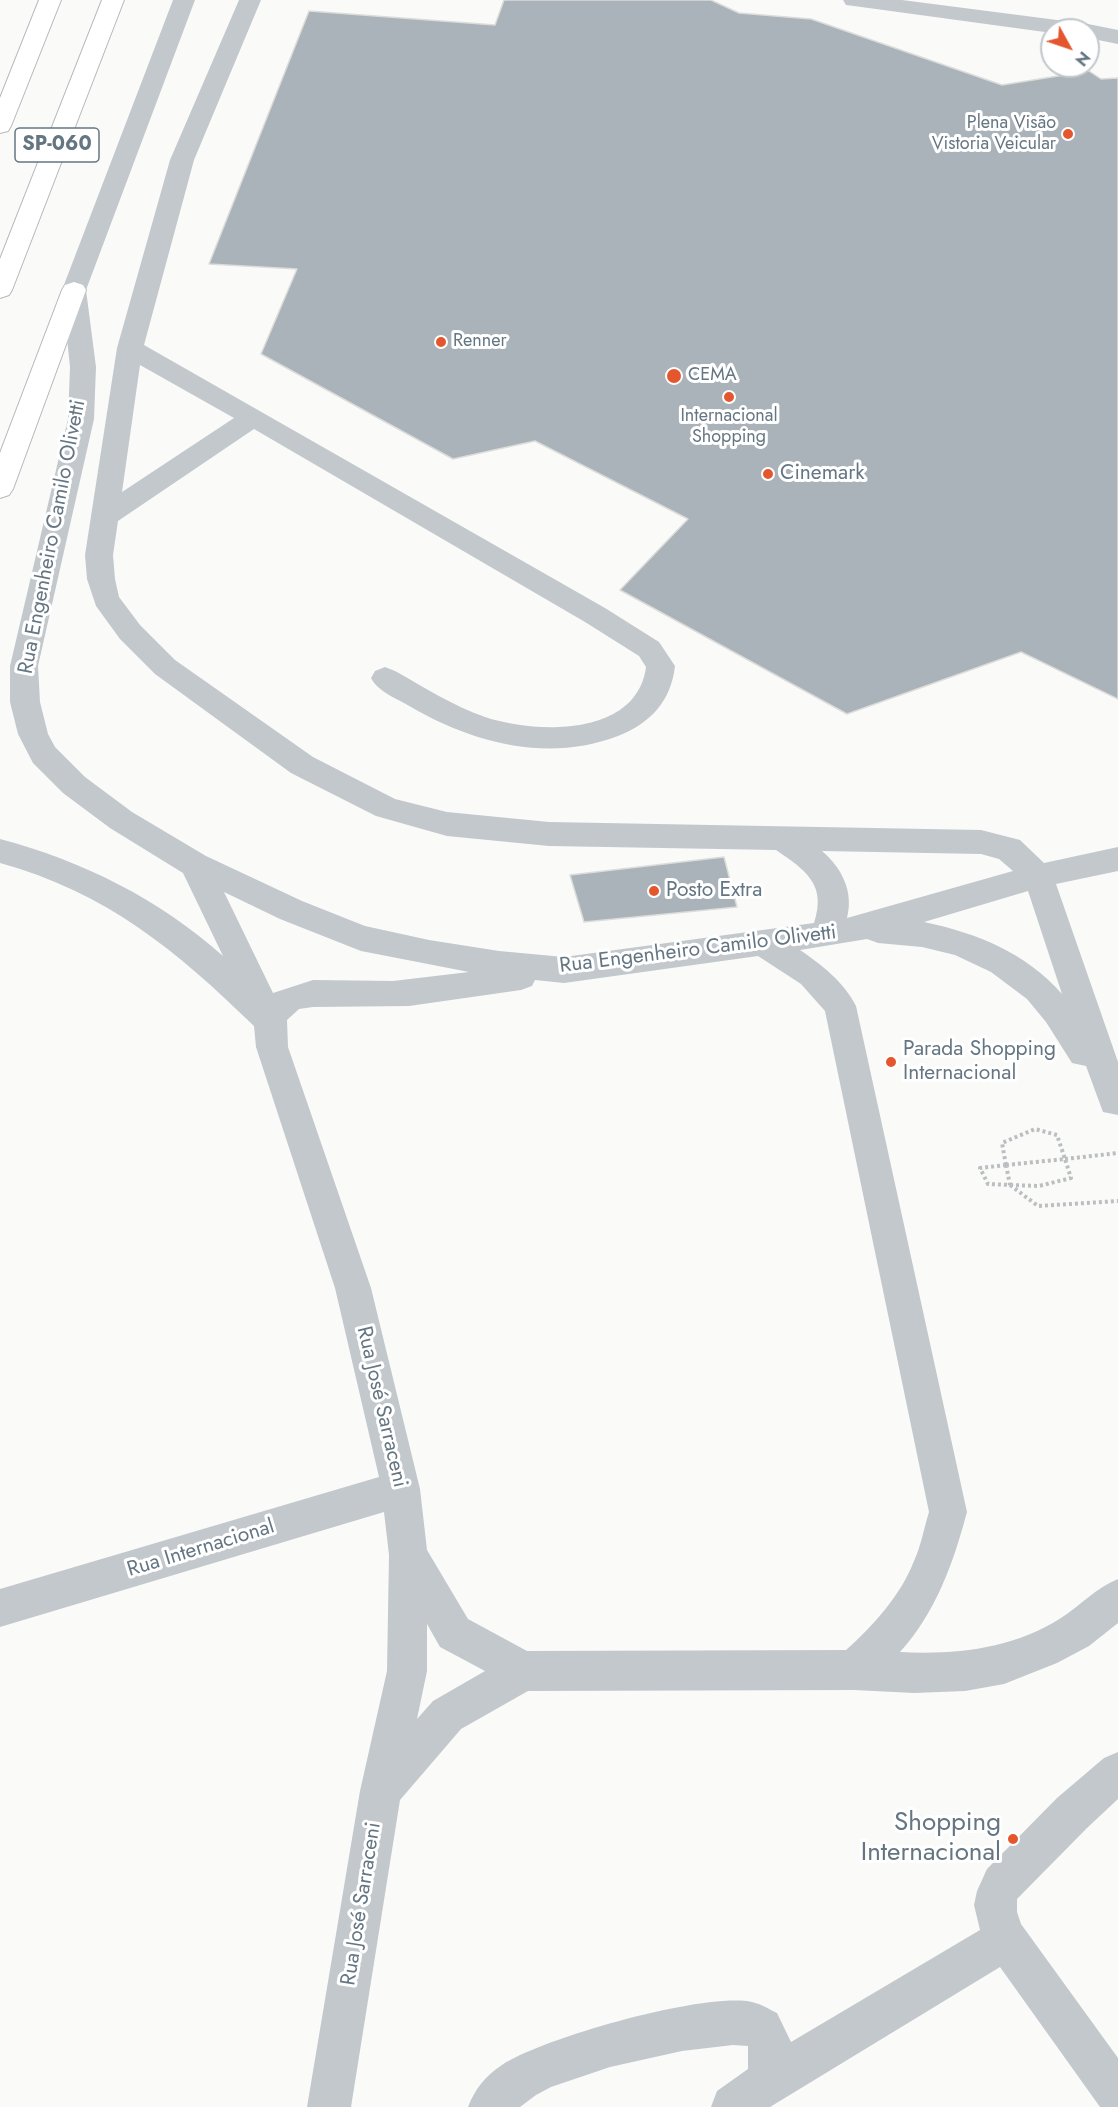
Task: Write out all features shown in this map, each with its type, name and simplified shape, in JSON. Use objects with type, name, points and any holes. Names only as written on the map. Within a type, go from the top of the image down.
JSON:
[{"type":"highway","name":"SP-060","points":[[0,126],[50,0]]},
{"type":"highway","name":"SP-060","points":[[0,290],[113,0]]},
{"type":"highway","points":[[0,489],[74,290]]},
{"type":"street","points":[[74,290],[184,0]]},
{"type":"street","points":[[250,0],[182,160],[130,348],[99,555],[106,599],[130,632],[165,667],[302,765],[387,808],[447,824],[549,834],[981,842],[1009,849],[1038,876],[1117,1107]]},
{"type":"street","points":[[854,0],[904,3],[1040,24]]},
{"type":"street","points":[[1051,5],[1071,18]]},
{"type":"street","name":"Rua Engenheiro Camilo Olivetti","points":[[74,290],[83,367],[81,419],[24,666],[25,702],[33,734],[44,755],[74,785],[129,826],[195,865],[291,910],[361,938],[429,954],[564,970],[840,931],[1038,876],[1118,860]]},
{"type":"street","points":[[130,348],[595,615],[649,649],[661,666],[658,686],[646,706],[629,719],[601,731],[560,738],[514,735],[478,726],[443,712],[385,678]]},
{"type":"street","points":[[106,516],[253,417]]},
{"type":"street","points":[[780,837],[815,861],[831,880],[836,898],[832,919],[840,931],[910,931],[953,940],[986,953],[1016,970],[1039,990],[1063,1018],[1117,1107]]},
{"type":"street","points":[[0,851],[23,856],[114,897],[194,951],[269,1020],[278,1006],[287,1000],[305,995],[378,995],[436,991],[564,970]]},
{"type":"street","name":"Rua José Sarraceni","points":[[195,865],[269,1020],[269,1034],[276,1058],[353,1288],[401,1489],[408,1555],[406,1671],[381,1791],[329,2107]]},
{"type":"street","points":[[762,941],[813,975],[840,1006],[948,1512],[932,1565],[919,1593],[871,1655],[854,1670]]},
{"type":"street","name":"Rua Internacional","points":[[0,1608],[401,1489]]},
{"type":"street","points":[[408,1555],[454,1633],[524,1671],[854,1670],[914,1673],[965,1671],[1004,1664],[1043,1649],[1075,1632],[1118,1598]]},
{"type":"street","points":[[381,1791],[447,1715],[524,1671]]},
{"type":"street","points":[[1118,1772],[1072,1813],[997,1890],[995,1909],[997,1922],[1006,1939],[1118,2095]]},
{"type":"street","points":[[733,2107],[770,2080],[1006,1939]]},
{"type":"street","points":[[490,2107],[496,2098],[520,2080],[595,2049],[660,2033],[748,2022],[759,2025],[766,2032],[770,2048],[770,2080]]},
{"type":"path","points":[[1118,1153],[1065,1159],[1006,1165],[980,1168],[988,1184],[1010,1185],[1039,1186],[1071,1178],[1065,1159],[1058,1135],[1035,1129],[1002,1143],[1006,1165],[1010,1185],[1038,1206],[1118,1201]]},
{"type":"building","name":"Internacional Shopping","points":[[504,0],[711,0],[739,13],[811,19],[1002,85],[1046,78],[1118,78],[1118,699],[1021,652],[847,714],[620,590],[688,519],[535,441],[453,459],[261,354],[297,269],[209,264],[309,11],[495,25]]},
{"type":"building","name":"Posto Extra","points":[[724,857],[737,907],[584,922],[570,875]]},
{"type":"place","name":"Plena Visão Vistoria Veicular","points":[[1068,134]]},
{"type":"place","name":"Renner","points":[[441,342]]},
{"type":"place","name":"CEMA","points":[[674,376]]},
{"type":"place","name":"Internacional Shopping","points":[[729,397]]},
{"type":"place","name":"Cinemark","points":[[768,474]]},
{"type":"place","name":"Posto Extra","points":[[654,891]]},
{"type":"place","name":"Parada Shopping Internacional","points":[[891,1062]]},
{"type":"place","name":"Shopping Internacional","points":[[1013,1839]]}]
